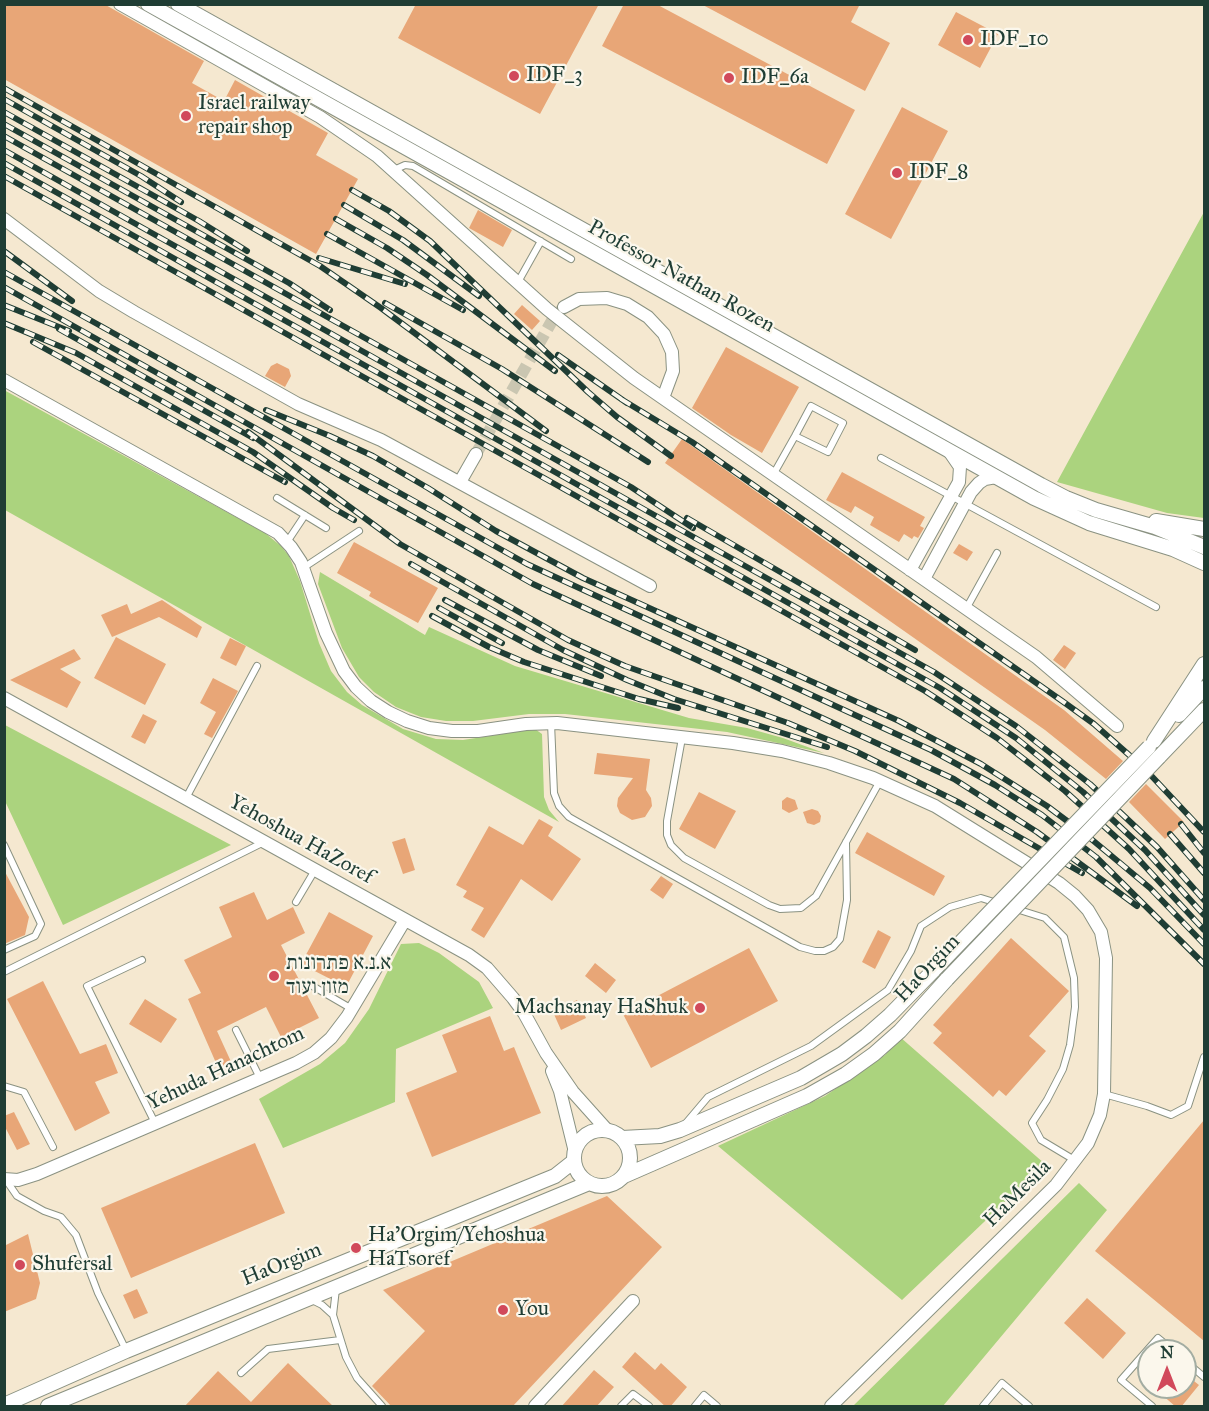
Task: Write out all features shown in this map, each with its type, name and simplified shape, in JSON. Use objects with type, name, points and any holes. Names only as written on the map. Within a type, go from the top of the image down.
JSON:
[{"type":"street","points":[[120,4],[320,117],[376,156],[556,316],[634,378],[1036,657],[1117,726]]},
{"type":"street","name":"Professor Nathan Rozen","points":[[147,4],[1060,512],[1173,549],[1204,563]]},
{"type":"street","name":"Professor Nathan Rozen","points":[[178,4],[1041,485],[1096,510],[1155,527],[1204,547]]},
{"type":"street","points":[[4,219],[99,291],[134,312],[298,404],[381,440],[650,586]]},
{"type":"street","points":[[564,307],[579,299],[607,298],[627,304],[648,317],[664,334],[672,352],[671,380],[663,398]]},
{"type":"street","points":[[4,380],[267,526],[287,542]]},
{"type":"street","points":[[910,570],[959,482],[960,467],[949,451]]},
{"type":"street","points":[[459,482],[476,454]]},
{"type":"street","points":[[924,579],[965,503],[979,483],[996,477]]},
{"type":"street","points":[[1096,510],[1204,530]]},
{"type":"street","name":"HaMesila","points":[[287,542],[303,568],[326,633],[344,671],[371,701],[407,721],[429,728],[452,731],[478,731],[525,724],[551,723],[733,742],[829,763],[880,781],[935,806],[1068,889],[1093,917],[1101,932],[1105,949],[1104,1094],[1088,1143],[1056,1185],[831,1407]]},
{"type":"street","points":[[1173,549],[1204,571]]},
{"type":"street","points":[[1151,744],[1204,664]]},
{"type":"street","name":"HaOrgim","points":[[622,1138],[643,1138],[680,1131],[801,1078],[866,1036],[934,970],[1204,688]]},
{"type":"street","name":"Yehoshua HaZoref","points":[[4,698],[469,955],[487,968],[524,1013],[546,1053],[573,1092],[607,1130]]},
{"type":"street","name":"HaOrgim","points":[[624,1176],[807,1096],[846,1074],[874,1054],[900,1030],[1204,710]]},
{"type":"street","points":[[1176,739],[1204,719]]},
{"type":"street","name":"Yehuda Hanachtom","points":[[5,1179],[18,1180],[37,1174],[314,1053],[331,1038],[352,1009],[405,920]]},
{"type":"street","name":"Yehoshua HaZoref","points":[[546,1053],[560,1091],[574,1157]]},
{"type":"street","points":[[607,1130],[622,1138],[630,1152],[631,1161],[624,1176],[608,1186],[589,1183],[577,1170],[574,1157],[578,1144],[591,1132],[607,1130]]},
{"type":"street","name":"HaOrgim","points":[[4,1406],[126,1351],[555,1176],[574,1157]]},
{"type":"street","name":"HaOrgim","points":[[48,1407],[66,1402],[589,1183]]},
{"type":"street","points":[[535,1407],[633,1300]]},
{"type":"lane","points":[[393,170],[405,165],[413,166],[571,259]]},
{"type":"lane","points":[[518,282],[541,241]]},
{"type":"lane","points":[[773,475],[795,435],[812,406],[843,423],[828,452],[795,435]]},
{"type":"lane","points":[[881,458],[1156,607]]},
{"type":"lane","points":[[277,498],[326,528]]},
{"type":"lane","points":[[287,542],[304,515]]},
{"type":"lane","points":[[303,568],[359,531]]},
{"type":"lane","points":[[966,609],[997,553]]},
{"type":"lane","points":[[186,798],[257,666]]},
{"type":"lane","points":[[551,723],[554,789],[557,802],[565,814],[796,945],[810,950],[824,951],[833,947],[840,939],[847,900],[846,842]]},
{"type":"lane","points":[[682,737],[666,826],[671,844],[684,858],[769,905],[791,909],[805,906],[816,896],[880,781]]},
{"type":"lane","points":[[4,972],[265,842]]},
{"type":"lane","points":[[4,845],[41,924],[35,936],[4,950]]},
{"type":"lane","points":[[296,902],[315,870]]},
{"type":"lane","points":[[680,1131],[708,1096],[810,1046],[888,990],[911,951],[921,926],[950,907],[981,898],[1045,918],[1064,937],[1074,978],[1075,1007],[1070,1045],[1062,1069],[1047,1100],[1032,1123],[1041,1140],[1076,1161]]},
{"type":"lane","points":[[142,960],[87,987],[155,1123]]},
{"type":"lane","points":[[309,984],[352,1009]]},
{"type":"lane","points":[[236,1030],[260,1078]]},
{"type":"lane","points":[[1104,1094],[1171,1115],[1188,1106],[1204,1057]]},
{"type":"lane","points":[[4,1086],[24,1092],[53,1147]]},
{"type":"lane","points":[[4,1093],[14,1089]]},
{"type":"lane","points":[[5,1179],[17,1196],[32,1205],[62,1217],[76,1235],[98,1293],[126,1351]]},
{"type":"lane","points":[[336,1288],[333,1315],[340,1340],[357,1378],[382,1407]]},
{"type":"lane","points":[[308,1299],[322,1305],[333,1315]]},
{"type":"lane","points":[[240,1373],[268,1349],[340,1340]]},
{"type":"lane","points":[[1137,1362],[1121,1380],[1137,1394]]},
{"type":"lane","points":[[983,1407],[1002,1383],[1029,1407]]},
{"type":"lane","points":[[621,1407],[633,1394],[649,1407]]},
{"type":"lane","points":[[695,1407],[704,1395],[717,1407]]},
{"type":"green space","points":[[1204,212],[1204,518],[1167,513],[1057,482]]},
{"type":"green space","points":[[4,390],[265,533],[281,546],[289,556],[300,581],[319,643],[331,671],[347,692],[362,705],[403,729],[436,739],[463,740],[535,729],[542,734],[544,797],[549,810],[559,822],[5,510]]},
{"type":"green space","points":[[320,572],[425,635],[429,627],[515,666],[689,718],[747,728],[783,738],[824,753],[727,732],[565,714],[529,714],[473,721],[446,721],[421,717],[396,707],[374,692],[359,677],[342,648],[318,584]]},
{"type":"green space","points":[[4,725],[231,845],[63,925],[5,801]]},
{"type":"green space","points":[[419,943],[439,953],[479,982],[493,1008],[396,1049],[395,1102],[283,1148],[259,1099],[320,1064],[345,1043],[369,1009],[401,944]]},
{"type":"green space","points":[[900,1037],[1045,1164],[902,1300],[718,1146],[825,1096],[885,1055]]},
{"type":"green space","points":[[1079,1183],[1107,1210],[943,1406],[853,1406]]},
{"type":"building","name":"Israel railway repair shop","points":[[4,4],[104,4],[204,61],[192,83],[224,101],[235,80],[328,133],[316,155],[358,179],[316,254],[4,79]]},
{"type":"building","name":"IDF_3","points":[[416,4],[599,4],[540,114],[398,38]]},
{"type":"building","name":"IDF_6a","points":[[624,4],[656,4],[855,110],[827,164],[602,46]]},
{"type":"building","name":"IDF_6a","points":[[701,4],[860,4],[851,22],[890,43],[865,91]]},
{"type":"building","name":"IDF_10","points":[[956,12],[998,34],[980,68],[938,45]]},
{"type":"building","name":"IDF_8","points":[[902,107],[948,131],[891,239],[845,214]]},
{"type":"building","points":[[478,210],[512,230],[503,247],[469,228]]},
{"type":"building","points":[[522,305],[540,321],[532,330],[514,314]]},
{"type":"building","points":[[726,347],[799,387],[762,453],[692,408]]},
{"type":"building","points":[[277,363],[289,369],[291,376],[285,387],[265,376],[271,366]]},
{"type":"building","points":[[682,439],[1064,710],[1123,761],[1106,779],[1045,730],[665,463]]},
{"type":"building","points":[[842,472],[925,517],[920,526],[924,528],[918,538],[914,536],[912,539],[904,534],[899,542],[870,525],[874,517],[855,506],[851,513],[826,500]]},
{"type":"building","points":[[354,542],[438,588],[418,623],[369,596],[371,592],[337,573]]},
{"type":"building","points":[[959,544],[973,552],[967,561],[953,553]]},
{"type":"building","points":[[162,600],[202,627],[197,638],[159,617],[112,637],[101,615],[127,604],[131,614]]},
{"type":"building","points":[[116,637],[166,664],[145,705],[94,678]]},
{"type":"building","points":[[230,638],[246,646],[236,666],[220,658]]},
{"type":"building","points":[[1064,645],[1076,653],[1065,669],[1053,660]]},
{"type":"building","points":[[74,649],[81,659],[60,669],[81,682],[67,708],[10,680]]},
{"type":"building","points":[[213,678],[238,691],[212,738],[204,734],[216,712],[200,703]]},
{"type":"building","points":[[143,714],[157,721],[145,744],[131,737]]},
{"type":"building","points":[[597,753],[650,759],[646,790],[651,798],[652,806],[645,817],[632,820],[620,813],[617,806],[618,798],[633,778],[594,774]]},
{"type":"building","points":[[1146,784],[1184,822],[1165,839],[1129,802]]},
{"type":"building","points":[[699,792],[736,811],[715,849],[679,829]]},
{"type":"building","points":[[787,797],[795,800],[798,809],[789,813],[782,809],[782,801]]},
{"type":"building","points":[[812,809],[818,811],[821,816],[820,822],[814,825],[807,823],[803,812]]},
{"type":"building","points":[[539,819],[553,827],[548,836],[581,859],[552,901],[521,879],[484,938],[471,930],[484,908],[463,897],[467,891],[456,885],[489,826],[523,845]]},
{"type":"building","points":[[867,832],[945,876],[934,896],[855,853]]},
{"type":"building","points":[[405,838],[415,870],[403,874],[392,842]]},
{"type":"building","points":[[4,870],[29,917],[25,935],[4,944]]},
{"type":"building","points":[[661,876],[673,884],[663,899],[650,890]]},
{"type":"building","points":[[254,892],[267,920],[293,907],[305,933],[281,945],[319,1018],[281,1037],[266,1007],[217,1031],[233,1066],[220,1072],[188,999],[201,993],[184,960],[232,937],[219,907]]},
{"type":"building","points":[[329,912],[373,936],[346,987],[301,964]]},
{"type":"building","points":[[878,930],[891,937],[875,969],[862,962]]},
{"type":"building","points":[[1011,938],[1069,991],[1029,1036],[1046,1051],[1006,1096],[999,1090],[993,1097],[933,1043],[942,1033],[933,1025]]},
{"type":"building","name":"Machsanay HaShuk","points":[[749,948],[778,1001],[651,1068],[623,1014]]},
{"type":"building","points":[[595,963],[616,980],[606,993],[585,976]]},
{"type":"building","points":[[43,981],[80,1054],[106,1044],[118,1073],[95,1082],[110,1113],[75,1131],[7,999]]},
{"type":"building","points":[[145,999],[177,1019],[161,1043],[129,1024]]},
{"type":"building","points":[[577,1000],[586,1018],[561,1030],[553,1012]]},
{"type":"building","points":[[490,1016],[504,1051],[514,1047],[541,1113],[432,1157],[406,1093],[457,1072],[442,1035]]},
{"type":"building","points":[[14,1112],[30,1144],[17,1150],[4,1125],[4,1116]]},
{"type":"building","points":[[1204,1120],[1204,1341],[1095,1251]]},
{"type":"building","points":[[255,1143],[285,1213],[131,1278],[101,1208]]},
{"type":"building","name":"You","points":[[607,1196],[662,1247],[512,1407],[392,1407],[372,1386],[425,1331],[383,1290]]},
{"type":"building","name":"Shufersal","points":[[28,1234],[40,1283],[36,1299],[4,1312],[4,1246]]},
{"type":"building","points":[[137,1289],[148,1313],[134,1319],[123,1295]]},
{"type":"building","points":[[1087,1298],[1126,1333],[1103,1359],[1064,1323]]},
{"type":"building","points":[[635,1352],[655,1370],[661,1363],[687,1387],[670,1407],[666,1407],[622,1367]]},
{"type":"building","points":[[288,1363],[334,1407],[184,1407],[218,1371],[251,1402]]},
{"type":"building","points":[[594,1370],[614,1387],[596,1407],[561,1407]]},
{"type":"building","points":[[1167,1399],[1188,1399],[1181,1407],[1176,1407]]},
{"type":"tunnel","points":[[476,454],[553,319],[563,308]]},
{"type":"railway","points":[[4,88],[320,266],[381,308],[546,431]]},
{"type":"railway","points":[[4,99],[141,176],[181,202]]},
{"type":"railway","points":[[4,112],[199,221],[247,251]]},
{"type":"railway","points":[[4,124],[289,283],[330,310]]},
{"type":"railway","points":[[4,136],[631,487],[693,528]]},
{"type":"railway","points":[[4,150],[934,672],[1016,726],[1090,784],[1157,847],[1204,900]]},
{"type":"railway","points":[[4,163],[940,688],[1016,738],[1083,792],[1145,850],[1204,915]]},
{"type":"railway","points":[[4,176],[925,691],[997,738],[1065,791],[1129,849],[1204,930]]},
{"type":"railway","points":[[352,190],[389,211],[430,241],[588,392],[617,417],[671,456]]},
{"type":"railway","points":[[344,205],[403,240],[479,296]]},
{"type":"railway","points":[[336,219],[387,248],[427,275],[555,371]]},
{"type":"railway","points":[[327,234],[463,310]]},
{"type":"railway","points":[[4,251],[72,301]]},
{"type":"railway","points":[[319,258],[405,284]]},
{"type":"railway","points":[[4,272],[527,564],[931,750],[995,785],[1042,815],[1096,857],[1204,964]]},
{"type":"railway","points":[[4,287],[533,584],[954,779],[1037,832],[1137,906]]},
{"type":"railway","points":[[385,303],[502,369],[648,462]]},
{"type":"railway","points":[[4,305],[69,331]]},
{"type":"railway","points":[[4,323],[76,353],[253,452],[354,520]]},
{"type":"railway","points":[[59,329],[253,438]]},
{"type":"railway","points":[[33,342],[285,482]]},
{"type":"railway","points":[[558,355],[627,403]]},
{"type":"railway","points":[[621,399],[692,442],[1094,724],[1145,769],[1204,832]]},
{"type":"railway","points":[[266,410],[373,456],[496,531],[583,578],[899,721],[981,764],[1047,806],[1090,838],[1150,888],[1204,944]]},
{"type":"railway","points":[[248,432],[400,544],[568,640],[625,666],[788,723],[855,751],[960,803],[1082,873]]},
{"type":"railway","points":[[687,518],[915,650]]},
{"type":"railway","points":[[411,564],[563,650],[627,680],[674,699],[827,747]]},
{"type":"railway","points":[[445,600],[538,650],[601,676]]},
{"type":"railway","points":[[439,608],[502,643]]},
{"type":"railway","points":[[432,616],[489,647],[524,662],[639,699],[678,708]]},
{"type":"railway","points":[[1181,824],[1204,853]]},
{"type":"railway","points":[[1170,834],[1204,873]]},
{"type":"place","name":"IDF_10","points":[[968,40]]},
{"type":"place","name":"IDF_3","points":[[514,76]]},
{"type":"place","name":"IDF_6a","points":[[729,78]]},
{"type":"place","name":"Israel railway repair shop","points":[[186,116]]},
{"type":"place","name":"IDF_8","points":[[897,173]]},
{"type":"place","name":"א.נ.א פתרונות מזון ועוד","points":[[274,976]]},
{"type":"place","name":"Machsanay HaShuk","points":[[700,1008]]},
{"type":"place","name":"Ha'Orgim/Yehoshua HaTsoref","points":[[356,1248]]},
{"type":"place","name":"Shufersal","points":[[20,1265]]},
{"type":"place","name":"You","points":[[503,1310]]}]
